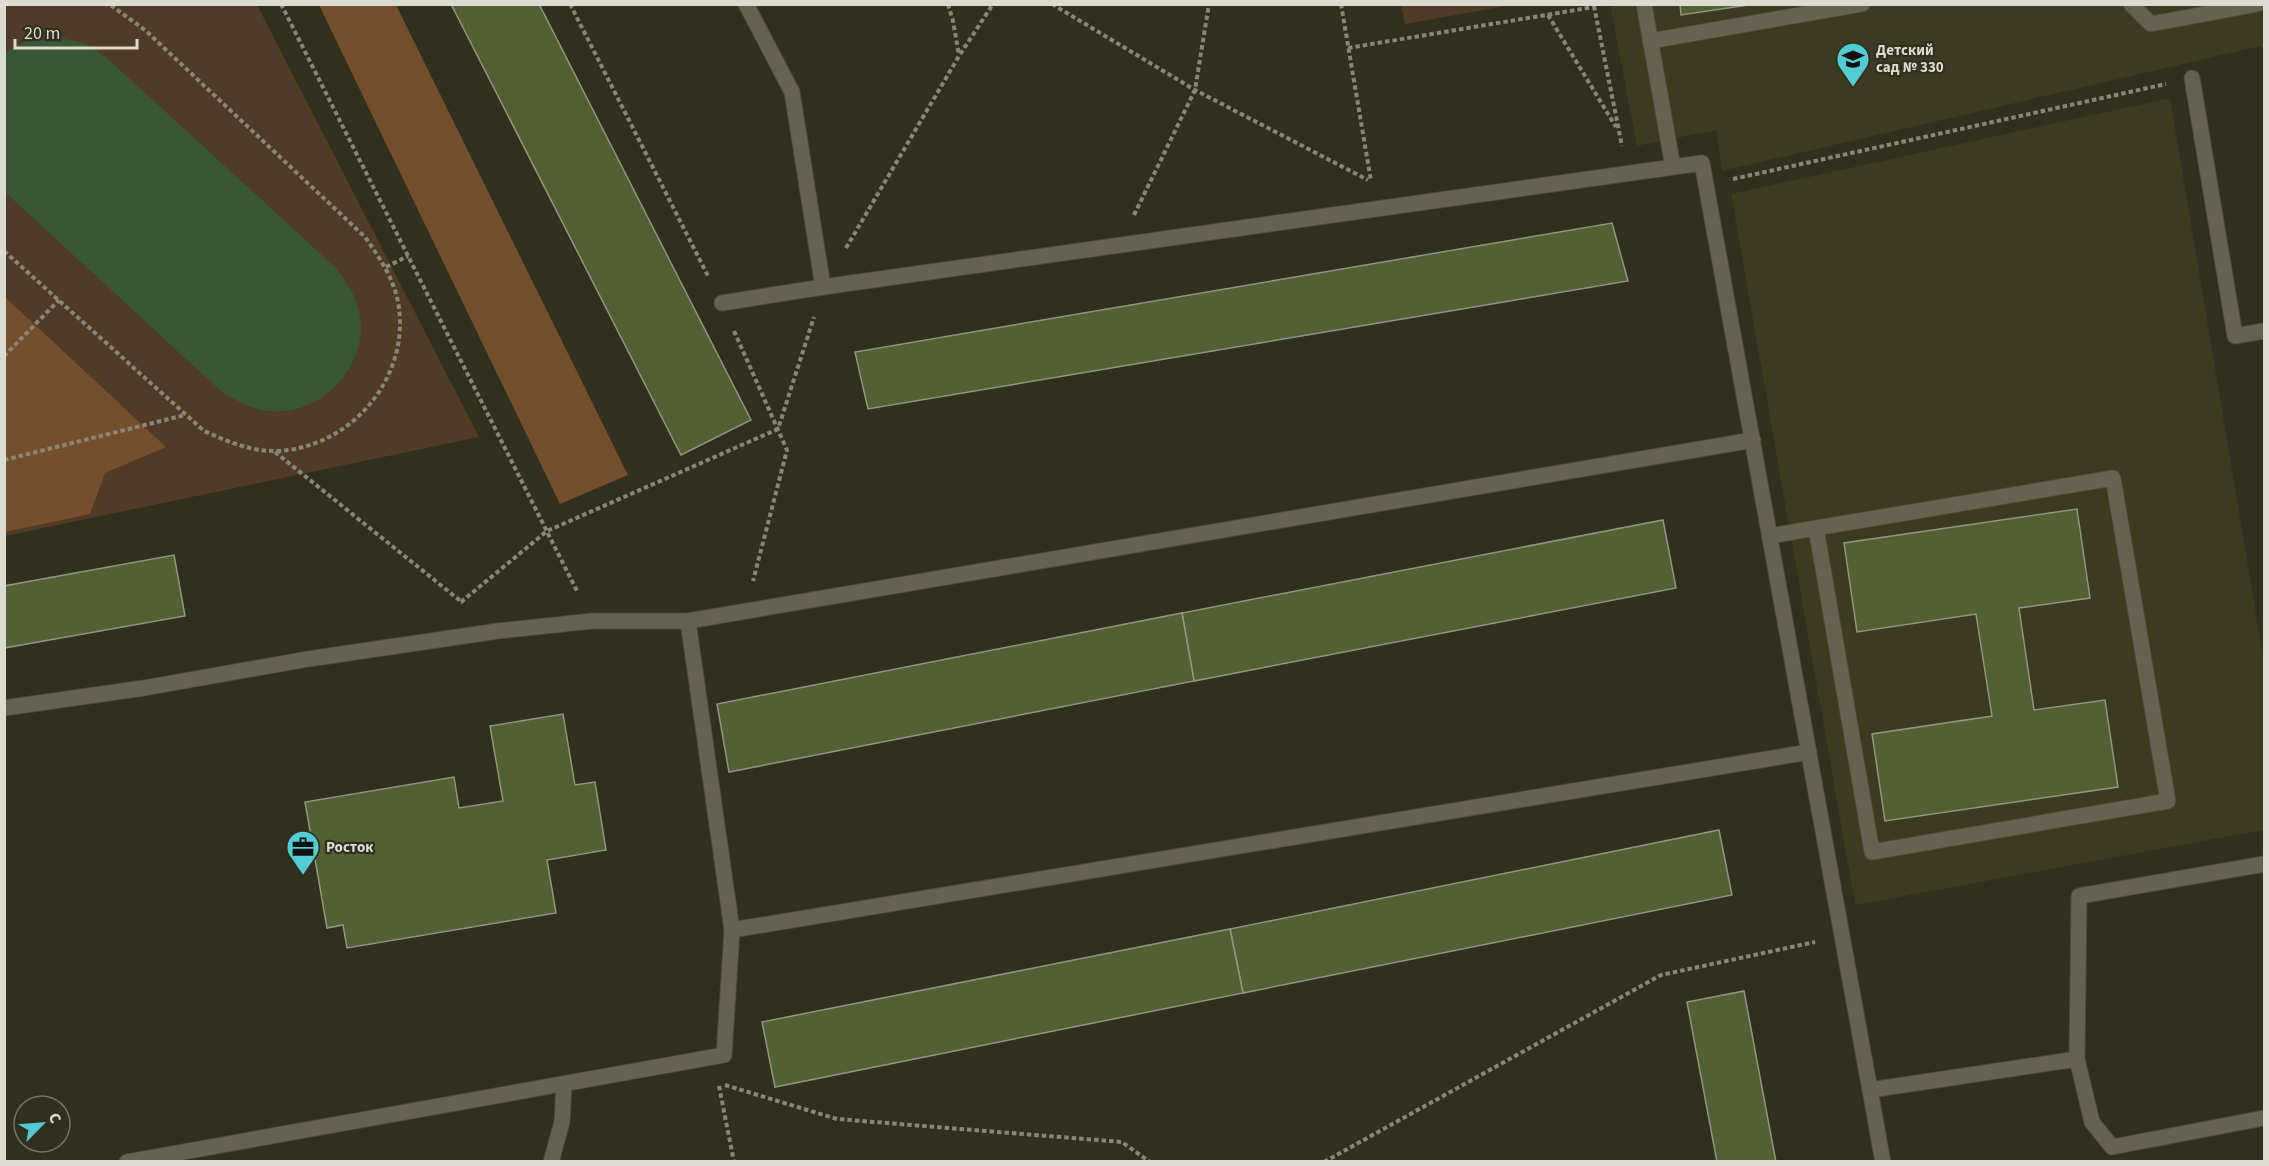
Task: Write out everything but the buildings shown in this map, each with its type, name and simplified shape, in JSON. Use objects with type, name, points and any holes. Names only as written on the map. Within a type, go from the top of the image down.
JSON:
[{"type":"lane","points":[[746,4],[792,92],[823,287]]},
{"type":"lane","points":[[1644,4],[1672,167]]},
{"type":"lane","points":[[1650,41],[1862,4]]},
{"type":"lane","points":[[2131,4],[2151,24],[2258,4]]},
{"type":"lane","points":[[2192,78],[2235,336],[2265,331]]},
{"type":"lane","points":[[722,303],[1702,163],[1883,1161]]},
{"type":"lane","points":[[4,708],[144,688],[308,659],[498,631],[592,621],[688,621],[1753,440]]},
{"type":"lane","points":[[1770,536],[1816,528],[2113,478],[2168,801],[1872,852],[1816,528]]},
{"type":"lane","points":[[127,1161],[724,1055],[732,930],[688,621]]},
{"type":"lane","points":[[732,930],[1809,752]]},
{"type":"lane","points":[[2265,864],[2079,896],[2078,1059],[2092,1122],[2112,1147],[2265,1118]]},
{"type":"lane","points":[[1870,1090],[2078,1059]]},
{"type":"lane","points":[[551,1161],[562,1122],[564,1084]]},
{"type":"path","points":[[4,251],[204,431],[238,446],[274,451],[311,446],[344,430],[371,405],[390,374],[399,338],[398,302],[386,267],[365,237],[145,30],[106,4]]},
{"type":"path","points":[[281,4],[592,621]]},
{"type":"path","points":[[948,4],[959,56]]},
{"type":"path","points":[[461,602],[547,531],[778,429],[823,287],[959,56],[993,4]]},
{"type":"path","points":[[1052,4],[1195,90],[1371,182]]},
{"type":"path","points":[[1119,245],[1195,90],[1209,4]]},
{"type":"path","points":[[1341,4],[1376,209]]},
{"type":"path","points":[[1348,48],[1594,6],[1628,173]]},
{"type":"path","points":[[1548,15],[1618,131]]},
{"type":"path","points":[[1706,185],[2192,78]]},
{"type":"path","points":[[386,267],[408,256]]},
{"type":"path","points":[[4,356],[59,300]]},
{"type":"path","points":[[4,460],[185,415]]},
{"type":"path","points":[[274,451],[498,631]]},
{"type":"path","points":[[1324,1161],[1661,975],[1842,936]]},
{"type":"path","points":[[734,1161],[718,1083],[837,1119],[1122,1142],[1150,1161]]},
{"type":"shaded area","points":[[1401,4],[1511,5],[1405,24]]},
{"type":"shaded area","points":[[4,5],[257,5],[479,437],[5,536]]},
{"type":"shaded area","points":[[319,5],[396,5],[628,475],[560,504]]},
{"type":"shaded area","name":"Детский сад № 330","points":[[1610,5],[2264,5],[2264,52],[2261,46],[1722,171],[1716,130],[1637,146]]},
{"type":"shaded area","points":[[61,38],[86,44],[108,59],[340,273],[355,299],[361,331],[357,350],[349,368],[338,384],[323,396],[306,406],[288,411],[268,411],[250,406],[222,392],[5,192],[5,53],[24,43]]},
{"type":"shaded area","points":[[2170,98],[2264,663],[2264,830],[1855,905],[1731,194]]},
{"type":"shaded area","points":[[5,297],[166,447],[105,473],[90,514],[5,532]]},
{"type":"place","name":"Детский сад № 330","points":[[1853,88]]},
{"type":"place","name":"Росток","points":[[303,876]]}]
